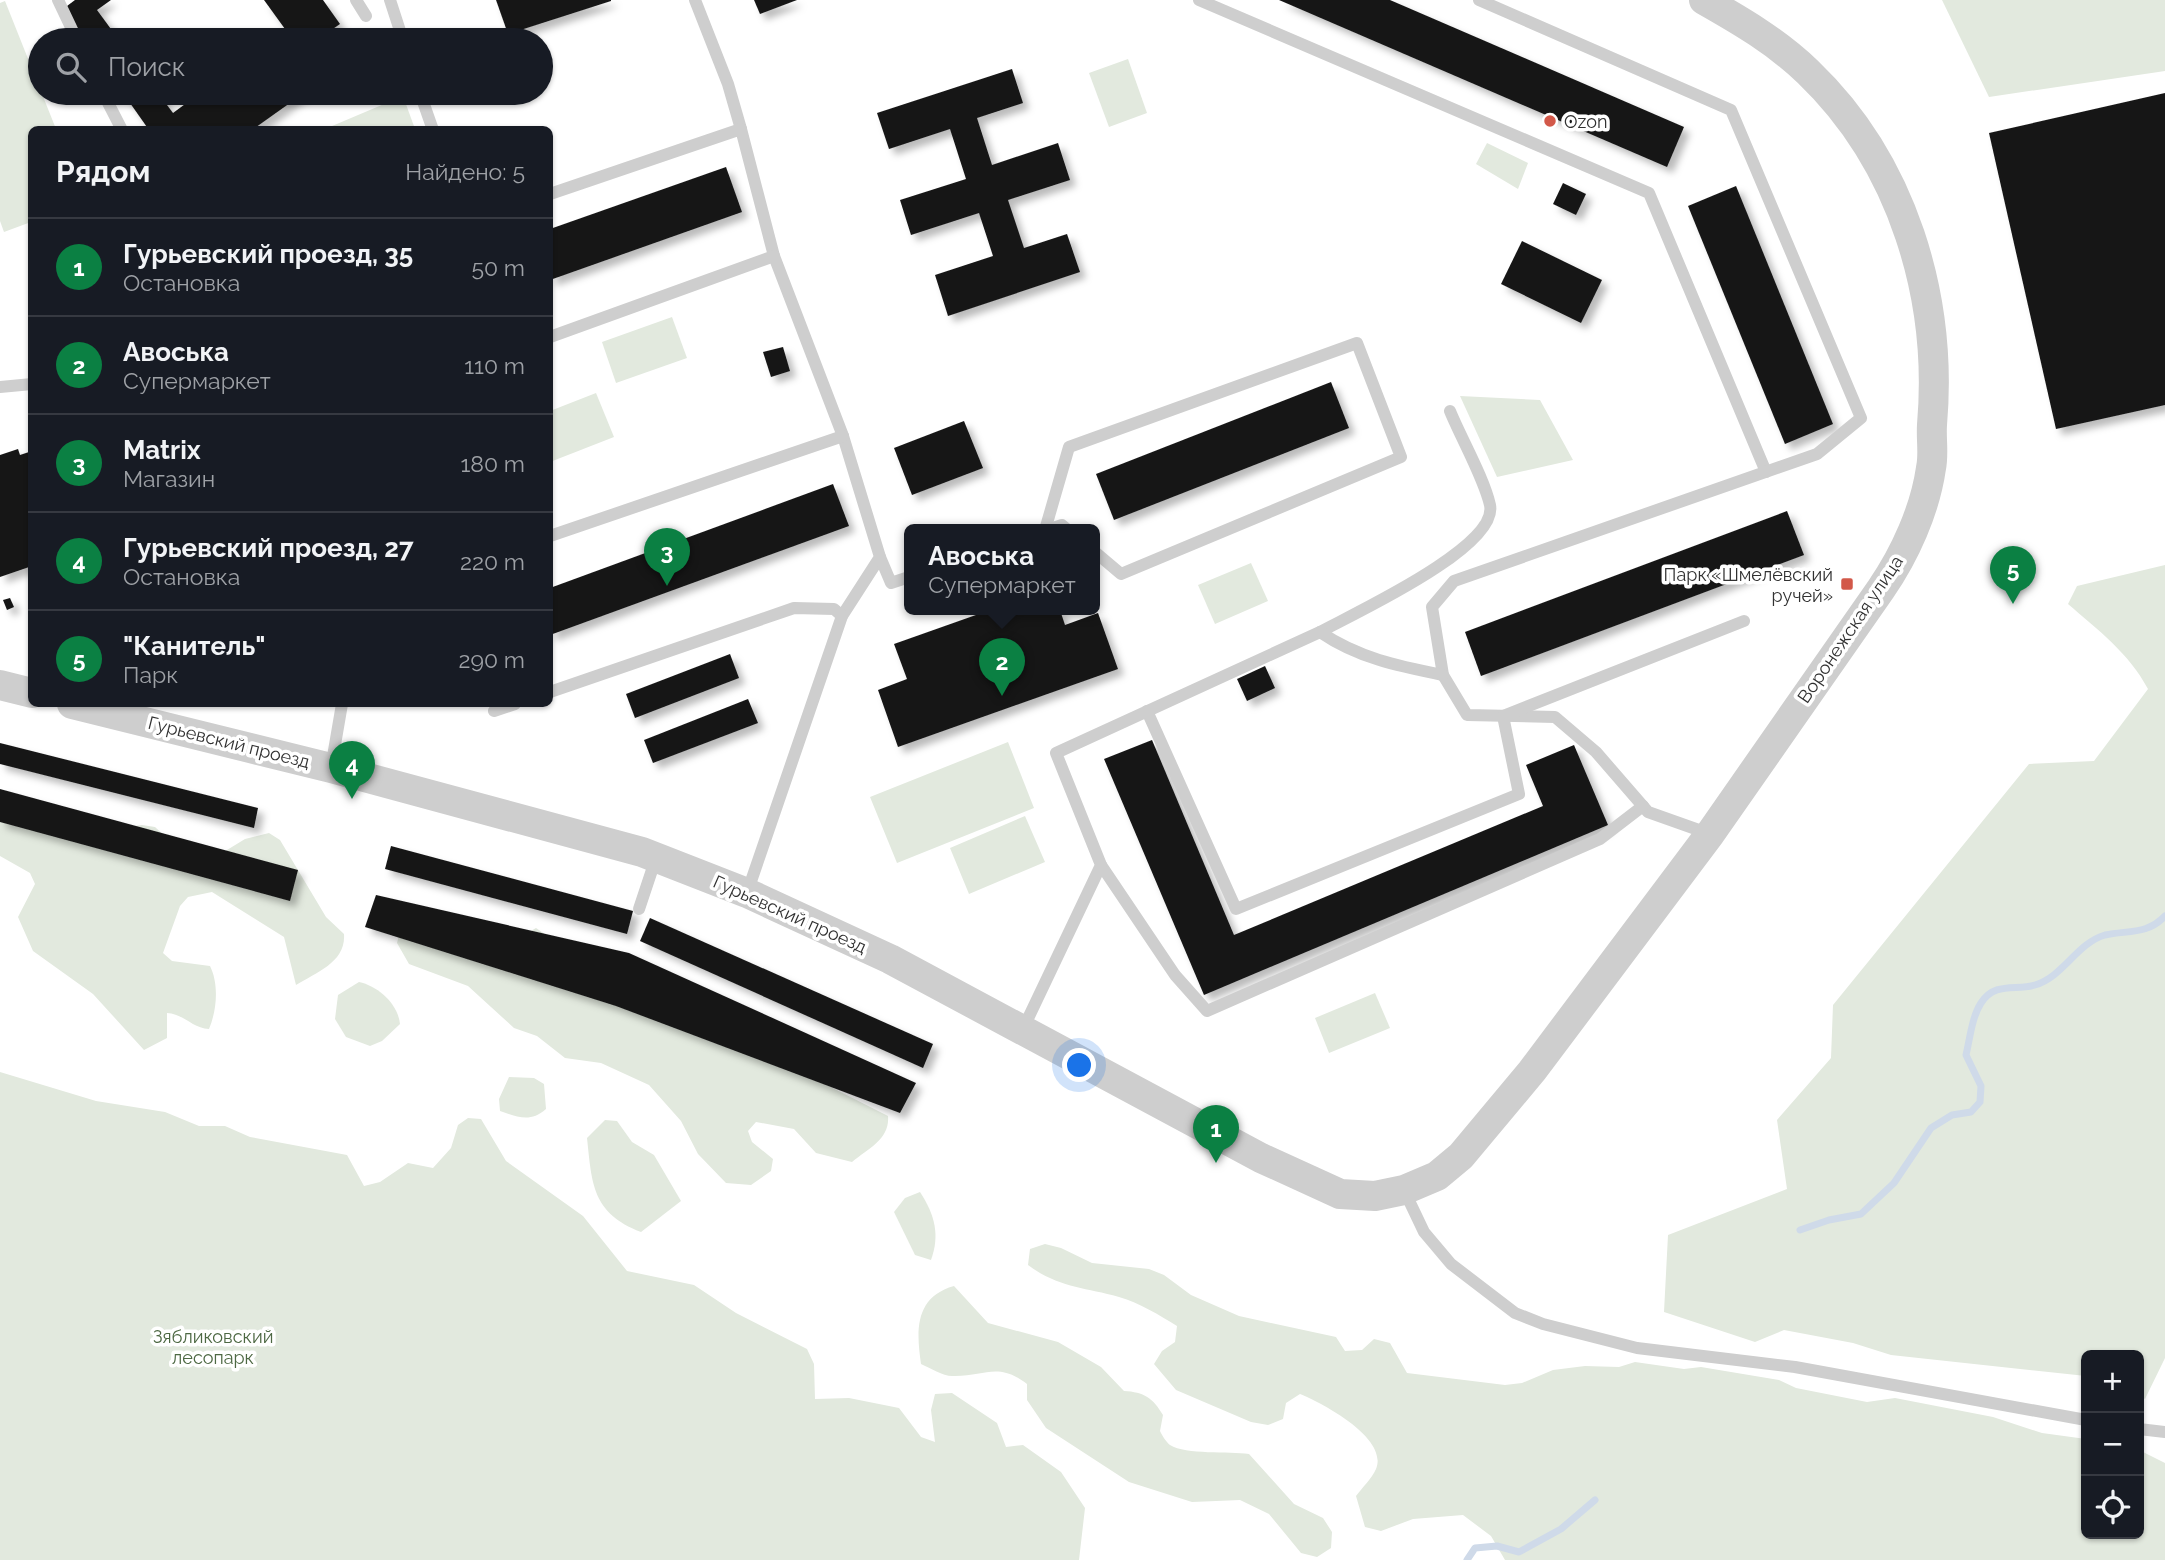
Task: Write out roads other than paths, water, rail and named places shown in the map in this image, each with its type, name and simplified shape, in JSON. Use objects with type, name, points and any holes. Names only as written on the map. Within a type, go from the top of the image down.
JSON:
[{"type":"street","name":"Воронежская улица","points":[[1461,1156],[1532,1071],[1710,834],[1895,569],[1922,506],[1932,466],[1935,404],[1933,332],[1925,284],[1901,211],[1864,142],[1809,73],[1753,28],[1704,0]]},
{"type":"street","points":[[0,685],[28,693]]},
{"type":"street","name":"Гурьевский проезд","points":[[84,707],[331,768],[656,858],[747,893],[890,959],[1261,1158],[1340,1194],[1375,1196],[1404,1190],[1437,1176],[1461,1156]]},
{"type":"lane","points":[[58,0],[71,28]]},
{"type":"lane","points":[[356,0],[366,16]]},
{"type":"lane","points":[[390,0],[399,28]]},
{"type":"lane","points":[[695,0],[728,84],[774,256],[843,436],[880,557],[891,583],[904,579]]},
{"type":"lane","points":[[1199,0],[1649,193],[1766,472]]},
{"type":"lane","points":[[1479,0],[1731,110],[1861,418],[1817,454],[1454,581],[1432,607],[1443,675],[1467,715],[1555,718],[1596,752],[1648,811],[1710,834]]},
{"type":"lane","points":[[109,105],[120,126]]},
{"type":"lane","points":[[425,105],[432,126]]},
{"type":"lane","points":[[553,193],[741,129]]},
{"type":"lane","points":[[553,336],[774,256]]},
{"type":"lane","points":[[1048,524],[1069,447],[1357,343],[1401,457],[1121,574],[1100,556]]},
{"type":"lane","points":[[0,387],[28,384]]},
{"type":"lane","points":[[1450,411],[1491,506],[1487,526],[1477,538],[1408,585],[1320,632],[1056,753],[1101,865],[1175,975],[1207,1011],[1600,839],[1643,806]]},
{"type":"lane","points":[[553,535],[843,436]]},
{"type":"lane","points":[[747,893],[842,616],[880,557]]},
{"type":"lane","points":[[553,691],[794,608],[834,609],[842,616]]},
{"type":"lane","points":[[1503,716],[1744,621]]},
{"type":"lane","points":[[1320,632],[1340,646],[1383,663],[1443,675]]},
{"type":"lane","points":[[331,768],[341,707]]},
{"type":"lane","points":[[494,711],[506,707]]},
{"type":"lane","points":[[1147,710],[1236,909],[1519,794],[1503,716]]},
{"type":"lane","points":[[639,909],[656,858]]},
{"type":"lane","points":[[1023,1029],[1101,865]]},
{"type":"lane","points":[[1404,1190],[1424,1232],[1451,1264],[1514,1313],[1543,1324],[1637,1348],[1795,1367],[2081,1419]]},
{"type":"lane","points":[[2144,1430],[2165,1432]]},
{"type":"waterway","points":[[1800,1230],[1829,1220],[1861,1214],[1894,1183],[1931,1128],[1952,1115],[1971,1112],[1980,1102],[1981,1086],[1966,1055],[1975,1015],[1987,996],[1999,989],[2028,987],[2045,981],[2095,939],[2144,929],[2165,916]]},
{"type":"waterway","points":[[1467,1560],[1475,1548],[1497,1546],[1519,1552],[1561,1529],[1595,1500]]},
{"type":"place","name":"Ozon","points":[[1550,121]]},
{"type":"place","name":"Парк «Шмелёвский ручей»","points":[[1847,584]]},
{"type":"place","name":"Matrix","points":[[667,586]]},
{"type":"place","name":"\"Канитель\"","points":[[2013,604]]},
{"type":"place","name":"Авоська","points":[[1002,696]]},
{"type":"place","name":"Гурьевский проезд, 27","points":[[352,799]]},
{"type":"place","name":"Гурьевский проезд, 35","points":[[1216,1163]]},
{"type":"park label","name":"Зябликовский лесопарк","points":[[213,1346]]}]
